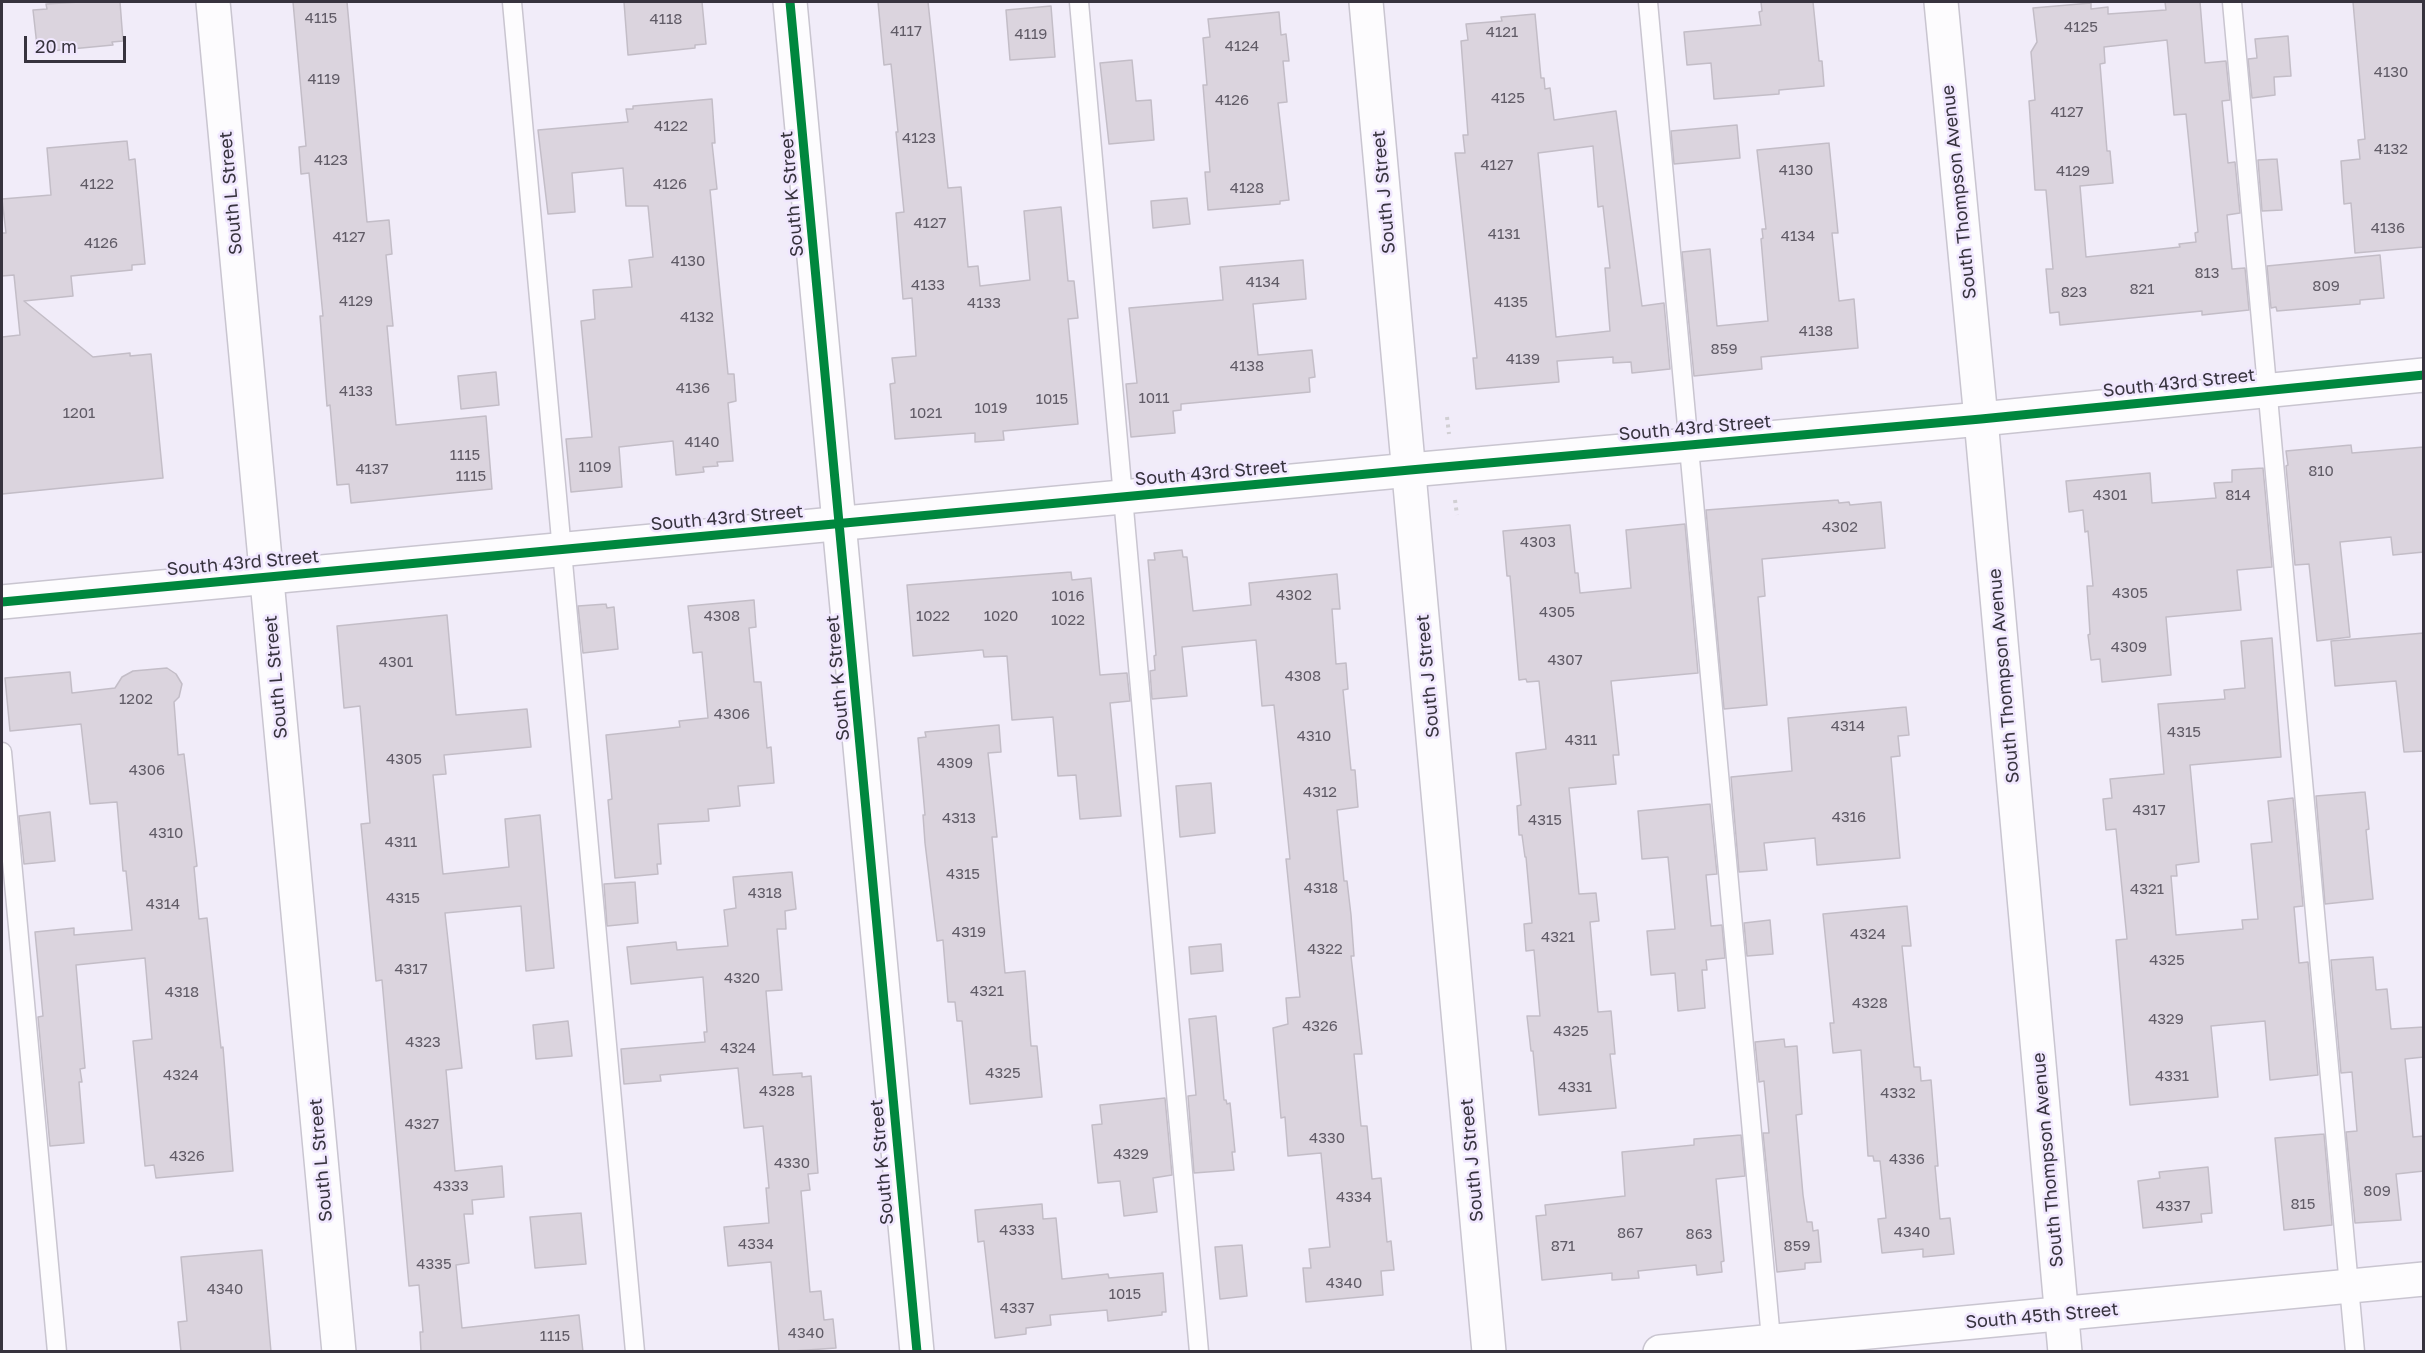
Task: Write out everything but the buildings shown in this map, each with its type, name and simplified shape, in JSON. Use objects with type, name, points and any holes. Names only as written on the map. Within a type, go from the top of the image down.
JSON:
[{"type":"street","name":"South L Street","points":[[213,2],[339,1352]]},
{"type":"street","name":"South K Street","points":[[790,2],[916,1352]]},
{"type":"street","name":"South J Street","points":[[1366,2],[1489,1352]]},
{"type":"street","name":"South Thompson Avenue","points":[[1941,2],[2065,1352]]},
{"type":"street","name":"South 43rd Street","points":[[2,602],[1981,419],[2424,375]]},
{"type":"street","name":"South 45th Street","points":[[1660,1352],[1772,1346],[2424,1279]]},
{"type":"lane","points":[[512,2],[635,1352]]},
{"type":"lane","points":[[1079,2],[1199,1352]]},
{"type":"lane","points":[[1648,2],[1772,1346]]},
{"type":"lane","points":[[2232,2],[2355,1352]]},
{"type":"lane","points":[[2,752],[57,1352]]},
{"type":"path","points":[[1447,417],[1449,435]]},
{"type":"path","points":[[1455,499],[1457,515]]},
{"type":"cycle path","points":[[790,2],[917,1352]]},
{"type":"cycle path","points":[[2,602],[1981,419],[2424,375]]}]
